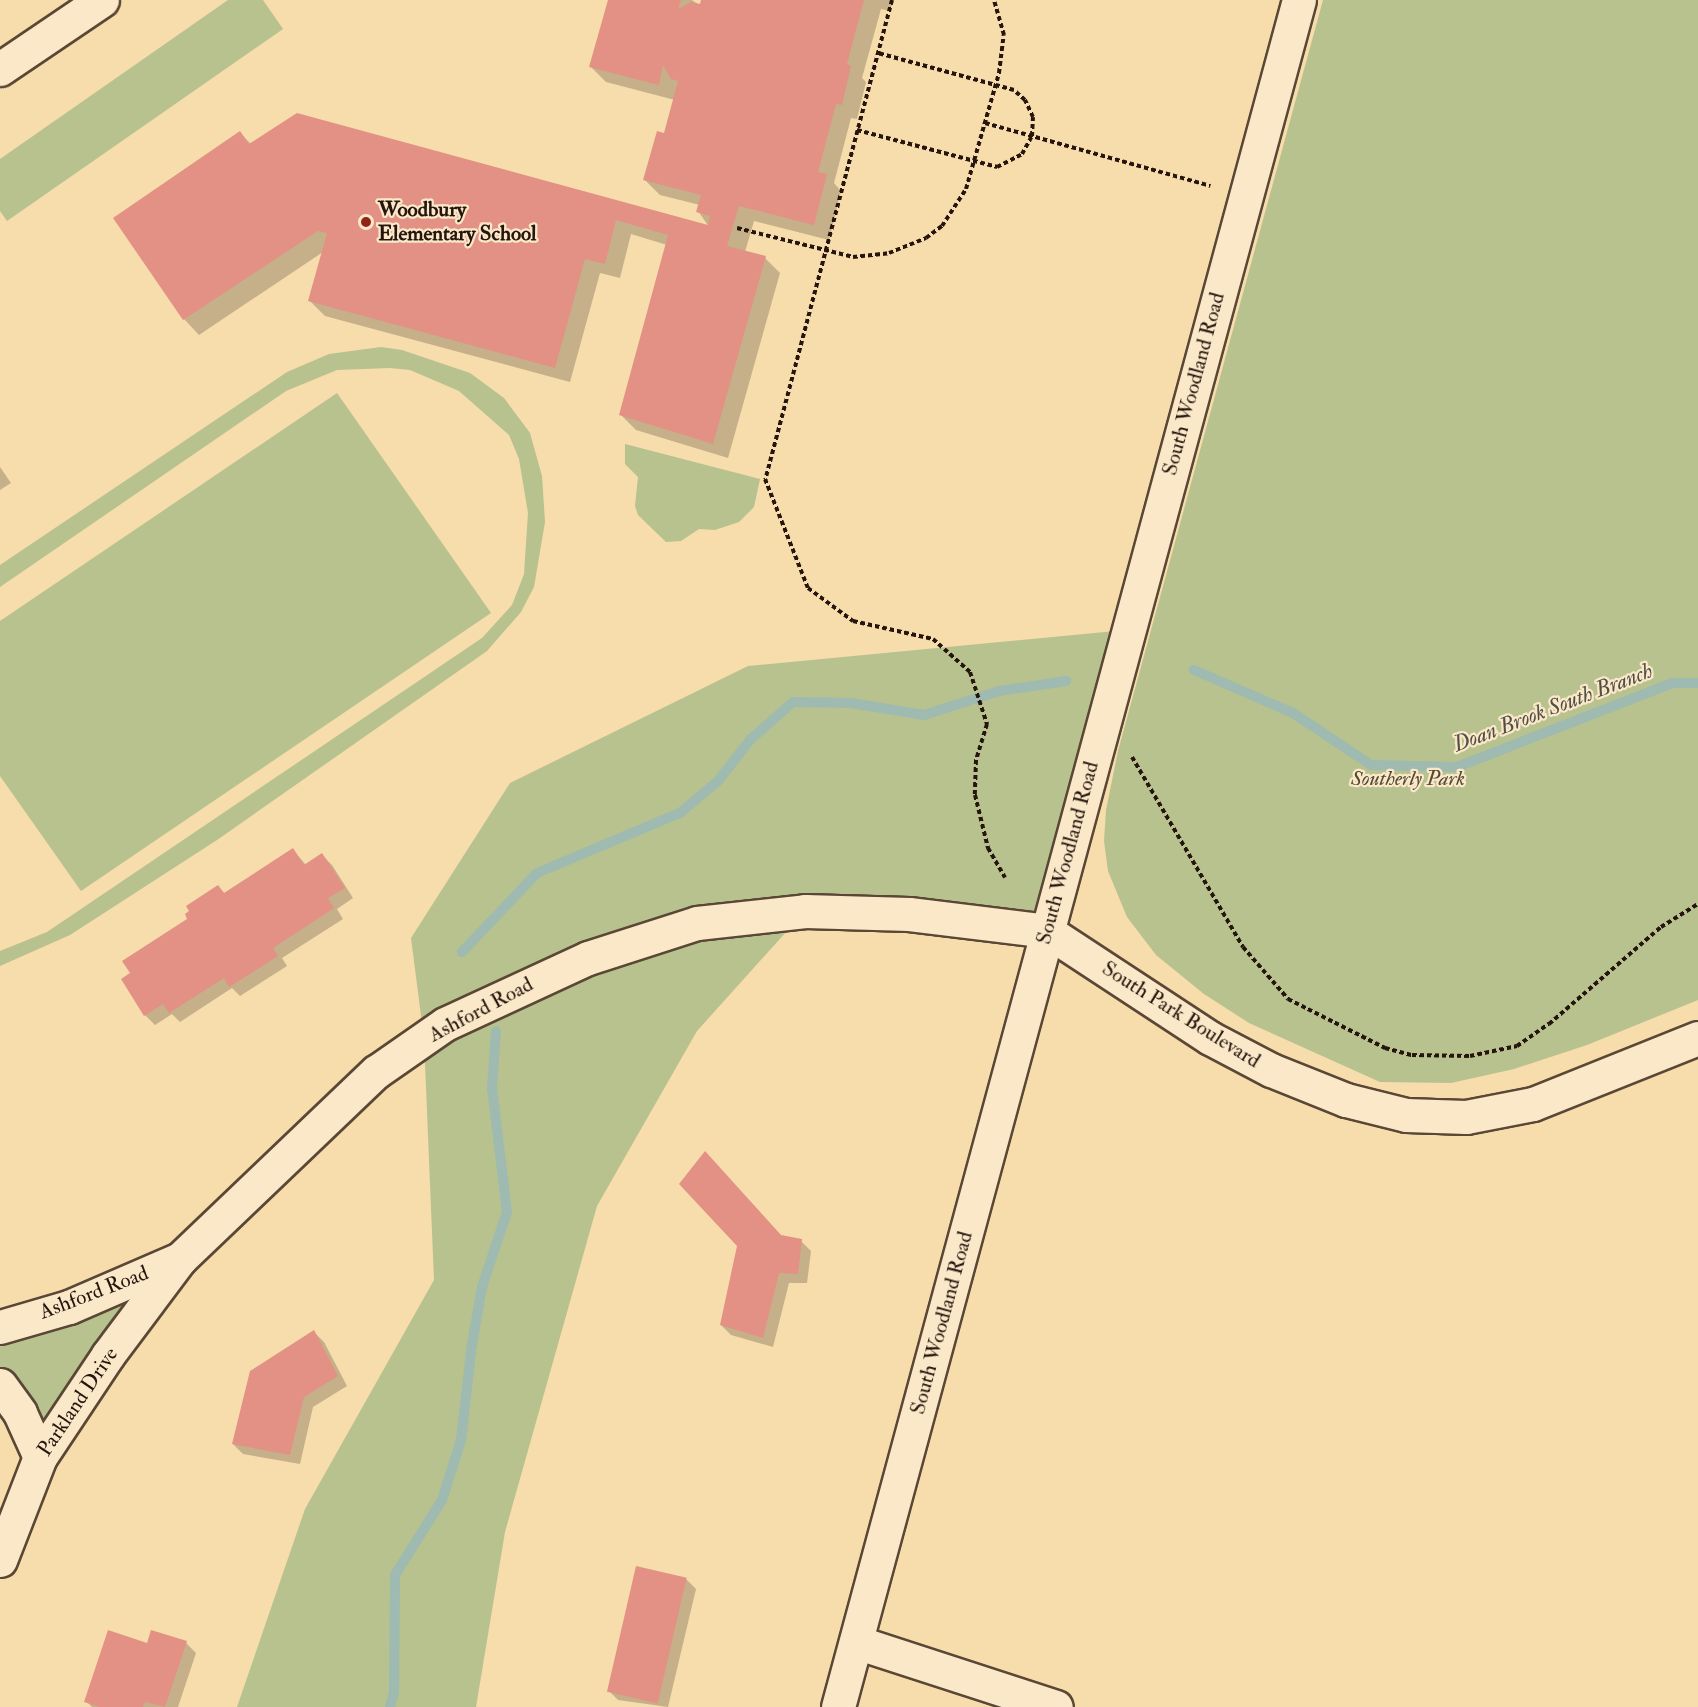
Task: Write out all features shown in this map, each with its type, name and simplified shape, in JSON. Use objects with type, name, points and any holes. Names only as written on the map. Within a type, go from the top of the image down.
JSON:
[{"type":"street","points":[[0,69],[102,0]]},
{"type":"street","name":"South Woodland Road","points":[[838,1707],[1126,630],[1299,0]]},
{"type":"street","name":"Ashford Road","points":[[0,1327],[69,1307],[180,1259],[376,1072],[446,1024],[493,999],[588,958],[697,923],[805,911],[909,914],[1047,931]]},
{"type":"street","name":"South Park Boulevard","points":[[1047,931],[1210,1038],[1271,1070],[1346,1100],[1406,1115],[1466,1118],[1533,1104],[1698,1038]]},
{"type":"street","name":"Parkland Drive","points":[[0,1560],[40,1457],[108,1355],[180,1259]]},
{"type":"street","points":[[0,1385],[20,1413],[40,1457]]},
{"type":"street","points":[[856,1642],[1056,1707]]},
{"type":"path","points":[[892,0],[765,479],[808,588],[853,621],[933,639],[970,672],[987,724],[976,760],[975,795],[988,848],[1005,877]]},
{"type":"path","points":[[737,228],[824,252],[868,256],[926,237],[953,214],[974,163],[996,84],[1004,34],[994,0]]},
{"type":"path","points":[[857,130],[974,163],[997,167],[1022,154],[1032,136],[1032,117],[1025,100],[1014,90],[878,52]]},
{"type":"path","points":[[985,123],[1210,186]]},
{"type":"path","points":[[1132,757],[1243,947],[1281,991],[1288,999],[1385,1048],[1412,1055],[1470,1056],[1517,1046],[1548,1024],[1661,927],[1698,904]]},
{"type":"green space","points":[[228,0],[263,0],[283,29],[7,221],[0,211],[0,159]]},
{"type":"green space","name":"Southerly Park","points":[[1323,0],[1698,0],[1698,1000],[1587,1045],[1514,1069],[1451,1083],[1380,1082],[1249,1023],[1204,994],[1156,955],[1127,917],[1108,871],[1104,841],[1106,810],[1118,751]]},
{"type":"green space","points":[[381,347],[402,350],[470,373],[504,398],[530,433],[542,476],[545,522],[534,587],[521,612],[487,651],[217,840],[70,935],[0,966],[0,951],[47,932],[482,638],[512,605],[524,574],[528,513],[519,459],[509,435],[459,391],[410,370],[390,368],[337,370],[286,391],[0,587],[0,565],[287,372],[329,354]]},
{"type":"green space","points":[[337,393],[491,613],[81,891],[0,776],[0,621]]},
{"type":"green space","points":[[625,444],[760,479],[754,507],[739,522],[715,530],[699,529],[681,541],[666,542],[638,515],[635,506],[638,477],[625,464]]},
{"type":"green space","points":[[1126,630],[1047,931],[805,911],[697,1031],[597,1206],[505,1532],[476,1707],[237,1707],[305,1509],[434,1280],[424,1039],[411,938],[510,783],[748,666]]},
{"type":"green space","points":[[180,1259],[40,1457],[0,1385],[0,1327]]},
{"type":"building","name":"Woodbury Elementary School","points":[[608,0],[681,0],[678,9],[691,2],[700,4],[701,0],[864,0],[847,64],[851,66],[842,105],[836,104],[818,172],[827,174],[814,225],[739,206],[727,246],[766,256],[713,444],[619,415],[668,235],[616,220],[605,264],[585,259],[555,368],[308,301],[327,233],[318,231],[183,320],[113,218],[240,131],[249,144],[297,113],[708,225],[710,216],[696,212],[701,195],[643,180],[657,131],[664,133],[678,81],[671,79],[663,65],[659,85],[589,67]]},
{"type":"building","points":[[293,848],[304,865],[322,853],[345,888],[328,898],[334,908],[273,948],[278,956],[229,987],[224,978],[169,1013],[163,1004],[144,1016],[121,979],[130,973],[122,961],[187,919],[185,914],[189,911],[186,906],[218,885],[224,893]]},
{"type":"building","points":[[705,1151],[781,1235],[802,1239],[798,1274],[779,1273],[763,1338],[720,1325],[737,1246],[679,1184]]},
{"type":"building","points":[[314,1330],[338,1376],[304,1397],[290,1455],[232,1444],[250,1371]]},
{"type":"building","points":[[636,1566],[687,1578],[658,1703],[607,1692]]},
{"type":"building","points":[[108,1630],[147,1643],[151,1630],[187,1641],[165,1707],[145,1702],[143,1707],[100,1707],[84,1702]]},
{"type":"waterway","name":"Doan Brook South Branch","points":[[1194,670],[1293,713],[1371,765],[1457,767],[1673,683],[1698,683]]},
{"type":"waterway","name":"Doan Brook South Branch","points":[[462,952],[537,873],[680,813],[718,781],[750,740],[793,702],[851,703],[924,715],[999,691],[1066,681]]},
{"type":"waterway","name":"Doan Brook South Branch","points":[[390,1707],[394,1692],[395,1575],[442,1500],[461,1440],[472,1344],[482,1287],[507,1212],[492,1088],[496,1031]]},
{"type":"place","name":"Woodbury Elementary School","points":[[366,222]]}]
